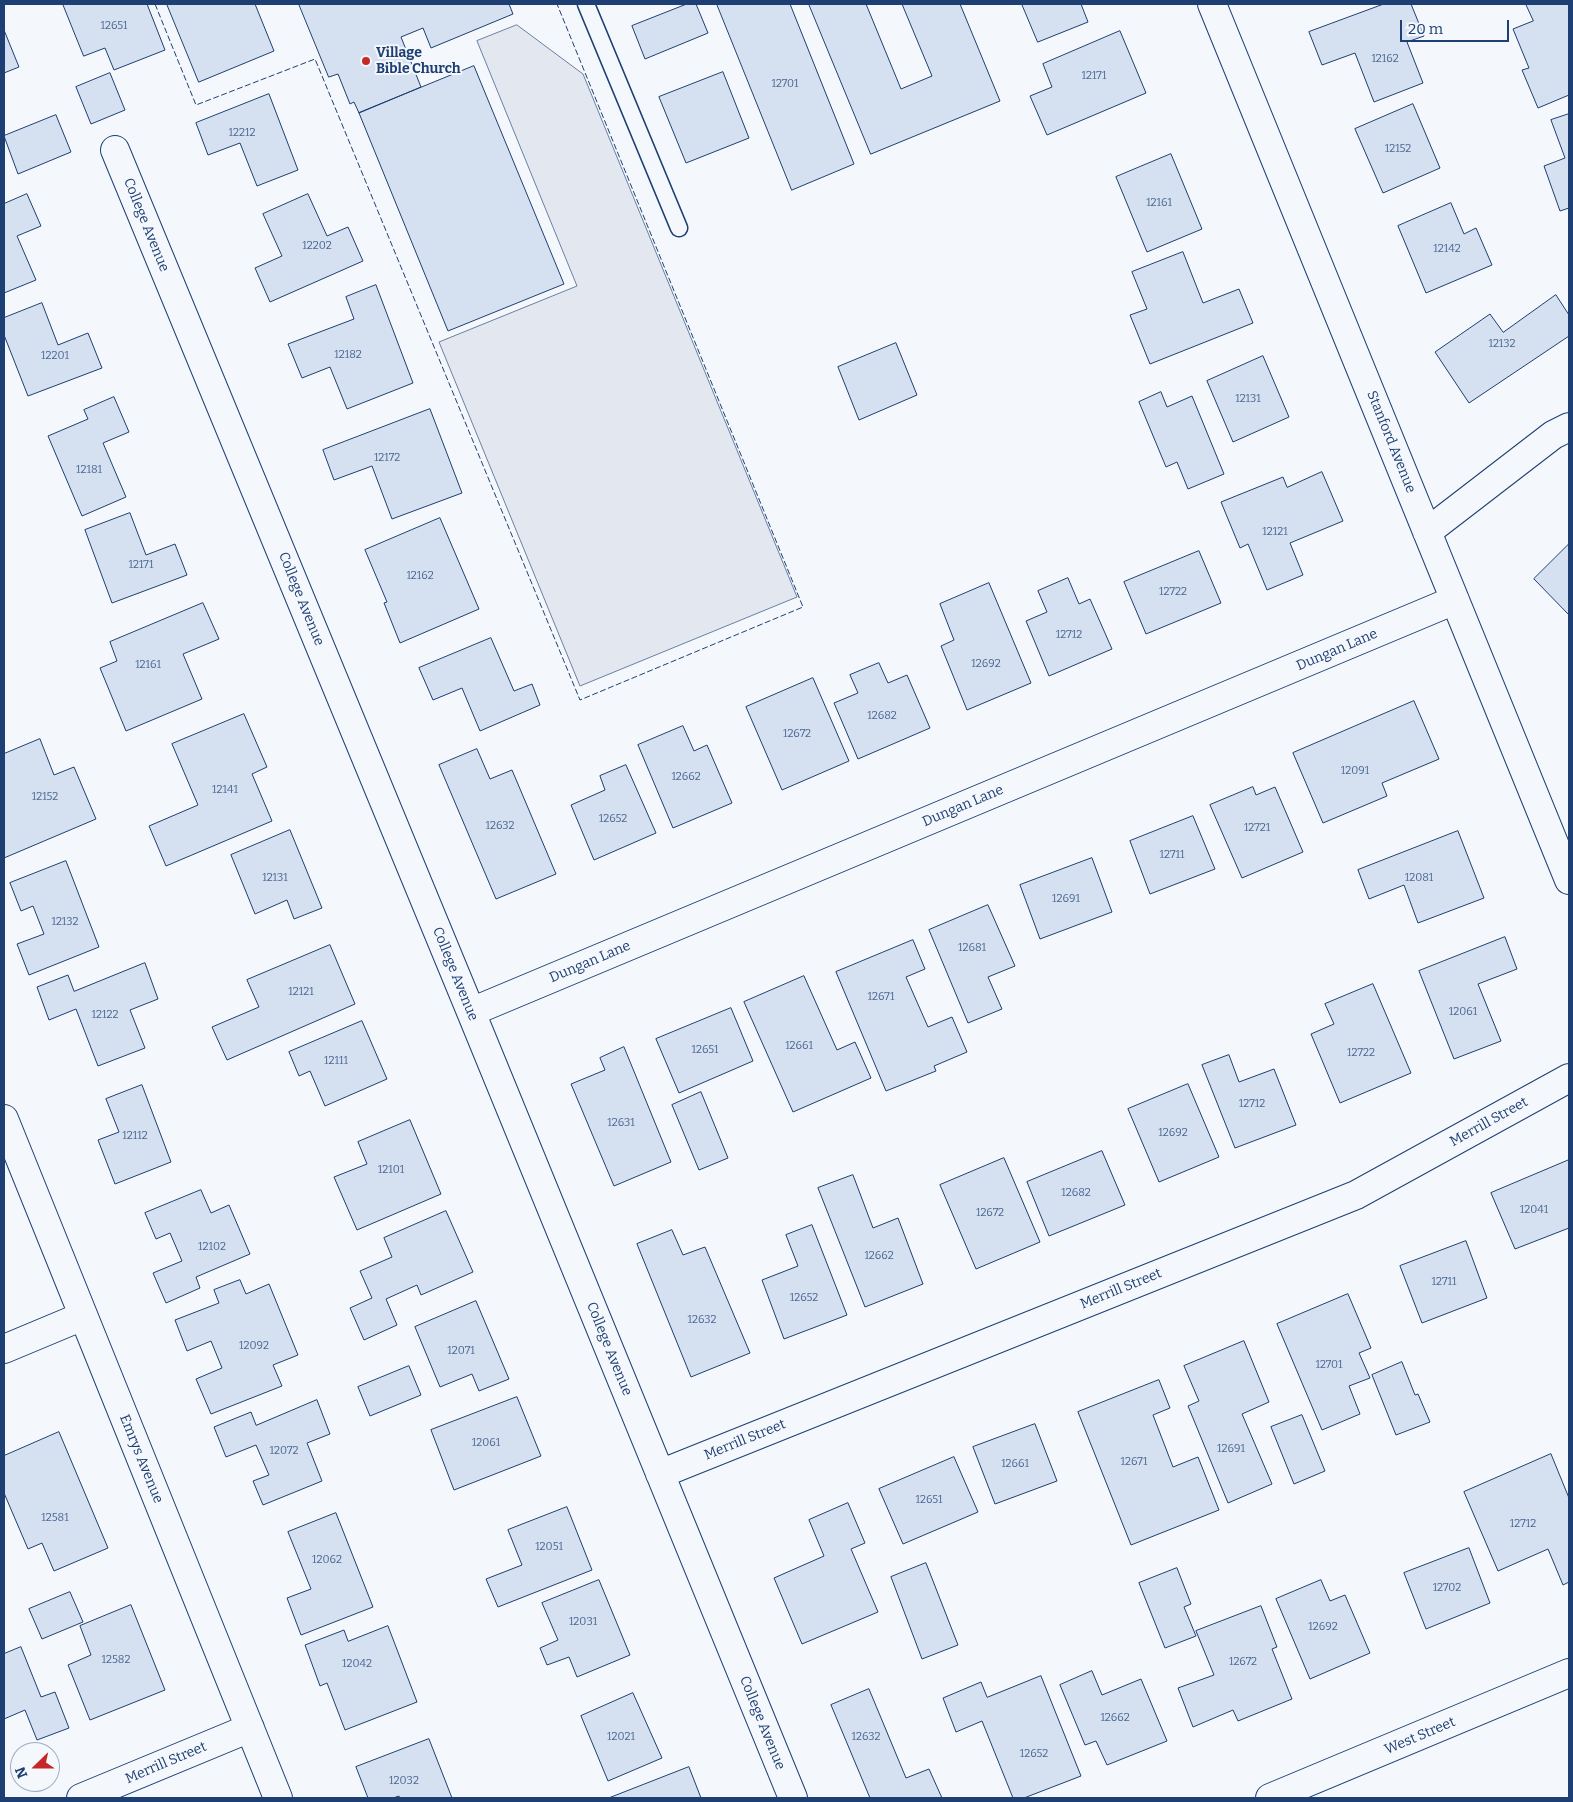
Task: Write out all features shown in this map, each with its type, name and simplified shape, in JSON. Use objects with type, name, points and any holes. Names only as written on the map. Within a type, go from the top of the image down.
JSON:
[{"type":"street","name":"Stanford Avenue","points":[[1212,4],[1569,880]]},
{"type":"street","name":"College Avenue","points":[[115,150],[793,1798]]},
{"type":"street","points":[[1427,532],[1553,435],[1569,427]]},
{"type":"street","name":"Dungan Lane","points":[[471,1012],[1456,600]]},
{"type":"street","name":"Merrill Street","points":[[660,1474],[1356,1195],[1569,1078]]},
{"type":"street","name":"Emrys Avenue","points":[[4,1119],[278,1798]]},
{"type":"street","points":[[4,1350],[83,1316]]},
{"type":"street","name":"West Street","points":[[1270,1798],[1569,1673]]},
{"type":"street","name":"Merrill Street","points":[[82,1798],[250,1728]]},
{"type":"lane","points":[[586,4],[679,228]]},
{"type":"shaded area","points":[[517,25],[583,74],[797,597],[580,686],[439,342],[577,286],[477,41]]},
{"type":"building","points":[[63,4],[147,4],[165,50],[114,70],[105,48],[84,56]]},
{"type":"building","points":[[167,4],[255,4],[274,51],[199,82]]},
{"type":"building","name":"Village Bible Church","points":[[299,4],[509,4],[513,14],[431,48],[423,28],[401,37],[421,87],[359,113],[354,102],[350,104],[338,74],[329,77]]},
{"type":"building","points":[[687,4],[696,4],[708,33],[645,59],[632,26]]},
{"type":"building","points":[[717,4],[790,4],[854,164],[792,190]]},
{"type":"building","points":[[809,4],[866,4],[901,89],[932,76],[902,4],[960,4],[1000,101],[871,154]]},
{"type":"building","points":[[1022,4],[1081,4],[1088,22],[1038,42]]},
{"type":"building","points":[[1384,4],[1411,4],[1424,36],[1407,42],[1423,83],[1374,102],[1355,53],[1322,65],[1309,32]]},
{"type":"building","points":[[1526,4],[1569,4],[1569,95],[1538,108],[1522,70],[1529,68],[1513,29],[1533,21]]},
{"type":"building","points":[[4,30],[19,67],[4,73]]},
{"type":"building","points":[[1120,31],[1146,93],[1047,135],[1030,96],[1052,87],[1043,64]]},
{"type":"building","points":[[474,66],[564,284],[448,331],[359,113]]},
{"type":"building","points":[[723,72],[749,138],[686,163],[659,97]]},
{"type":"building","points":[[110,73],[125,110],[91,124],[76,87]]},
{"type":"building","points":[[269,94],[298,170],[257,186],[240,143],[208,155],[196,123]]},
{"type":"building","points":[[1413,104],[1440,168],[1383,193],[1355,129]]},
{"type":"building","points":[[1569,114],[1569,208],[1560,211],[1544,166],[1565,158],[1551,120]]},
{"type":"building","points":[[56,115],[71,152],[18,174],[4,136]]},
{"type":"building","points":[[1171,154],[1202,229],[1147,252],[1116,177]]},
{"type":"building","points":[[27,194],[41,226],[17,236],[36,280],[4,293],[4,204]]},
{"type":"building","points":[[308,194],[327,236],[348,227],[363,261],[270,302],[255,268],[282,256],[263,214]]},
{"type":"building","points":[[1451,203],[1464,234],[1476,228],[1492,265],[1426,293],[1398,226]]},
{"type":"building","points":[[1183,252],[1203,303],[1239,289],[1253,323],[1150,364],[1130,315],[1147,309],[1132,272]]},
{"type":"building","points":[[376,285],[413,383],[347,409],[330,367],[302,378],[288,344],[354,319],[346,297]]},
{"type":"building","points":[[1556,295],[1569,315],[1569,336],[1469,403],[1435,352],[1490,314],[1503,332]]},
{"type":"building","points":[[42,303],[58,345],[88,333],[102,368],[28,396],[4,335],[4,318]]},
{"type":"building","points":[[896,343],[917,395],[859,420],[838,367]]},
{"type":"building","points":[[1263,356],[1289,417],[1233,442],[1207,381]]},
{"type":"building","points":[[1161,392],[1167,407],[1192,396],[1224,474],[1188,489],[1177,462],[1166,467],[1139,402]]},
{"type":"building","points":[[114,397],[129,432],[103,443],[126,497],[82,516],[48,436],[88,419],[84,410]]},
{"type":"building","points":[[430,409],[462,493],[392,519],[372,466],[334,480],[323,450]]},
{"type":"building","points":[[1322,472],[1343,521],[1290,543],[1303,575],[1267,590],[1248,544],[1240,548],[1221,502],[1283,477],[1287,487]]},
{"type":"building","points":[[130,513],[146,555],[175,544],[187,575],[112,603],[85,530]]},
{"type":"building","points":[[440,518],[479,609],[400,643],[384,603],[387,602],[365,550]]},
{"type":"building","points":[[1569,544],[1569,615],[1534,579]]},
{"type":"building","points":[[1199,551],[1221,603],[1146,634],[1124,582]]},
{"type":"building","points":[[1068,578],[1079,604],[1090,599],[1112,649],[1049,676],[1026,621],[1047,612],[1038,591]]},
{"type":"building","points":[[989,583],[1031,683],[967,710],[941,646],[954,640],[940,604]]},
{"type":"building","points":[[203,603],[219,639],[183,654],[202,699],[126,731],[100,668],[117,661],[110,642]]},
{"type":"building","points":[[491,638],[514,691],[532,684],[540,705],[480,731],[462,688],[433,700],[419,668]]},
{"type":"building","points":[[879,663],[888,683],[907,675],[930,728],[858,759],[834,703],[858,693],[850,675]]},
{"type":"building","points":[[813,678],[849,761],[782,790],[746,707]]},
{"type":"building","points":[[1414,701],[1439,759],[1382,783],[1387,796],[1323,823],[1293,753]]},
{"type":"building","points":[[244,714],[267,767],[252,774],[272,821],[166,866],[149,826],[198,805],[172,744]]},
{"type":"building","points":[[683,726],[694,751],[707,745],[732,803],[673,828],[638,745]]},
{"type":"building","points":[[40,739],[54,775],[74,767],[96,819],[4,858],[4,754]]},
{"type":"building","points":[[477,749],[490,779],[512,770],[556,874],[496,899],[439,765]]},
{"type":"building","points":[[626,765],[656,833],[594,860],[571,805],[605,790],[600,776]]},
{"type":"building","points":[[1253,787],[1256,795],[1275,787],[1303,852],[1242,878],[1210,805]]},
{"type":"building","points":[[1193,816],[1215,869],[1150,894],[1130,841]]},
{"type":"building","points":[[290,830],[322,908],[294,919],[287,900],[255,914],[231,855]]},
{"type":"building","points":[[1458,831],[1484,898],[1418,923],[1404,885],[1369,899],[1358,870]]},
{"type":"building","points":[[1092,858],[1112,912],[1040,939],[1020,885]]},
{"type":"building","points":[[66,861],[99,947],[29,975],[17,944],[44,934],[33,906],[21,911],[10,883]]},
{"type":"building","points":[[988,905],[1015,966],[988,977],[1002,1009],[968,1023],[929,930]]},
{"type":"building","points":[[1505,937],[1517,969],[1478,984],[1501,1041],[1454,1059],[1419,971]]},
{"type":"building","points":[[913,940],[925,969],[906,977],[928,1027],[952,1017],[967,1052],[934,1066],[936,1071],[886,1091],[836,972]]},
{"type":"building","points":[[330,945],[355,1004],[227,1060],[212,1027],[259,1007],[247,980]]},
{"type":"building","points":[[145,963],[158,999],[130,1010],[145,1048],[98,1066],[76,1009],[49,1020],[37,987],[68,975],[74,991]]},
{"type":"building","points":[[804,976],[837,1050],[855,1042],[871,1078],[793,1112],[744,1002]]},
{"type":"building","points":[[1373,984],[1411,1073],[1340,1103],[1311,1034],[1334,1024],[1325,1004]]},
{"type":"building","points":[[731,1008],[753,1061],[679,1093],[656,1039]]},
{"type":"building","points":[[362,1021],[387,1079],[325,1106],[310,1071],[299,1076],[289,1052]]},
{"type":"building","points":[[624,1047],[671,1162],[614,1186],[571,1084],[605,1070],[600,1058]]},
{"type":"building","points":[[1229,1055],[1239,1082],[1274,1069],[1296,1125],[1235,1148],[1202,1065]]},
{"type":"building","points":[[1188,1084],[1219,1157],[1159,1182],[1128,1109]]},
{"type":"building","points":[[142,1085],[171,1162],[115,1184],[98,1140],[119,1132],[106,1099]]},
{"type":"building","points":[[701,1092],[728,1158],[699,1170],[672,1105]]},
{"type":"building","points":[[410,1120],[441,1194],[357,1230],[334,1177],[367,1164],[358,1142]]},
{"type":"building","points":[[1102,1151],[1125,1205],[1049,1236],[1027,1182]]},
{"type":"building","points":[[1004,1158],[1040,1242],[976,1269],[940,1185]]},
{"type":"building","points":[[1569,1160],[1569,1228],[1515,1249],[1491,1193]]},
{"type":"building","points":[[853,1175],[873,1228],[898,1218],[923,1284],[865,1307],[818,1188]]},
{"type":"building","points":[[201,1190],[211,1213],[229,1205],[250,1254],[196,1277],[200,1288],[166,1303],[153,1273],[182,1261],[170,1233],[156,1239],[145,1213]]},
{"type":"building","points":[[446,1211],[473,1272],[421,1295],[417,1285],[386,1299],[397,1325],[364,1340],[350,1308],[372,1298],[360,1271],[392,1257],[384,1238]]},
{"type":"building","points":[[812,1225],[847,1315],[784,1339],[762,1280],[798,1266],[786,1235]]},
{"type":"building","points":[[672,1230],[683,1255],[705,1247],[750,1353],[691,1377],[637,1244]]},
{"type":"building","points":[[1466,1241],[1487,1298],[1422,1323],[1400,1266]]},
{"type":"building","points":[[240,1280],[246,1294],[269,1284],[298,1355],[273,1365],[282,1386],[211,1414],[196,1379],[222,1368],[211,1341],[187,1351],[175,1320],[219,1303],[214,1290]]},
{"type":"building","points":[[1348,1294],[1371,1348],[1359,1353],[1370,1378],[1349,1386],[1360,1414],[1322,1430],[1277,1324]]},
{"type":"building","points":[[476,1301],[509,1379],[479,1391],[472,1374],[440,1387],[415,1327]]},
{"type":"building","points":[[1244,1341],[1269,1402],[1242,1414],[1272,1484],[1228,1503],[1188,1406],[1199,1401],[1184,1366]]},
{"type":"building","points":[[1402,1362],[1415,1395],[1418,1394],[1430,1422],[1396,1435],[1372,1375]]},
{"type":"building","points":[[409,1366],[421,1395],[370,1416],[358,1387]]},
{"type":"building","points":[[1159,1380],[1170,1408],[1153,1415],[1173,1467],[1198,1457],[1219,1510],[1131,1545],[1078,1412]]},
{"type":"building","points":[[517,1397],[541,1456],[454,1490],[431,1430]]},
{"type":"building","points":[[317,1400],[330,1434],[307,1443],[322,1481],[263,1505],[253,1481],[269,1475],[256,1445],[226,1457],[214,1427],[251,1412],[256,1425]]},
{"type":"building","points":[[1302,1415],[1325,1471],[1294,1484],[1271,1427]]},
{"type":"building","points":[[1035,1424],[1057,1481],[995,1504],[973,1447]]},
{"type":"building","points":[[59,1432],[108,1548],[54,1571],[42,1543],[28,1549],[4,1493],[4,1456]]},
{"type":"building","points":[[1551,1454],[1569,1498],[1569,1582],[1563,1585],[1548,1549],[1498,1571],[1464,1492]]},
{"type":"building","points":[[954,1457],[978,1512],[903,1544],[879,1489]]},
{"type":"building","points":[[848,1503],[865,1543],[851,1549],[878,1612],[802,1644],[774,1578],[824,1556],[809,1520]]},
{"type":"building","points":[[567,1507],[592,1570],[498,1607],[486,1579],[522,1565],[508,1530]]},
{"type":"building","points":[[336,1513],[373,1607],[301,1635],[287,1598],[311,1589],[288,1532]]},
{"type":"building","points":[[1469,1548],[1490,1603],[1426,1629],[1404,1573]]},
{"type":"building","points":[[926,1563],[958,1645],[922,1659],[891,1577]]},
{"type":"building","points":[[1177,1568],[1191,1604],[1184,1607],[1196,1636],[1165,1648],[1139,1583]]},
{"type":"building","points":[[599,1580],[630,1655],[577,1677],[569,1657],[547,1665],[540,1648],[558,1640],[542,1603]]},
{"type":"building","points":[[1321,1580],[1330,1601],[1345,1595],[1370,1653],[1310,1679],[1276,1599]]},
{"type":"building","points":[[70,1592],[83,1622],[42,1639],[29,1609]]},
{"type":"building","points":[[131,1605],[165,1690],[90,1720],[68,1665],[91,1655],[80,1626]]},
{"type":"building","points":[[1261,1606],[1277,1647],[1272,1649],[1292,1699],[1238,1721],[1233,1710],[1193,1727],[1178,1688],[1214,1675],[1196,1631]]},
{"type":"building","points":[[388,1626],[417,1702],[345,1730],[327,1683],[320,1686],[305,1645],[344,1630],[348,1641]]},
{"type":"building","points":[[21,1647],[41,1697],[55,1692],[69,1728],[37,1740],[25,1710],[4,1719],[4,1654]]},
{"type":"building","points":[[1092,1671],[1102,1695],[1141,1679],[1167,1741],[1107,1765],[1096,1741],[1085,1745],[1060,1685]]},
{"type":"building","points":[[1041,1676],[1081,1776],[1024,1798],[1013,1798],[982,1721],[956,1732],[943,1698],[981,1682],[987,1697]]},
{"type":"building","points":[[869,1689],[906,1778],[929,1769],[942,1798],[870,1798],[831,1705]]},
{"type":"building","points":[[633,1693],[662,1758],[608,1781],[581,1716]]},
{"type":"building","points":[[429,1739],[452,1798],[400,1798],[399,1796],[393,1798],[368,1798],[356,1767]]},
{"type":"building","points":[[689,1767],[701,1798],[609,1798]]},
{"type":"fence","points":[[155,4],[196,105],[315,59],[580,700],[803,607],[557,4]]},
{"type":"place","name":"Village Bible Church","points":[[366,61]]}]
